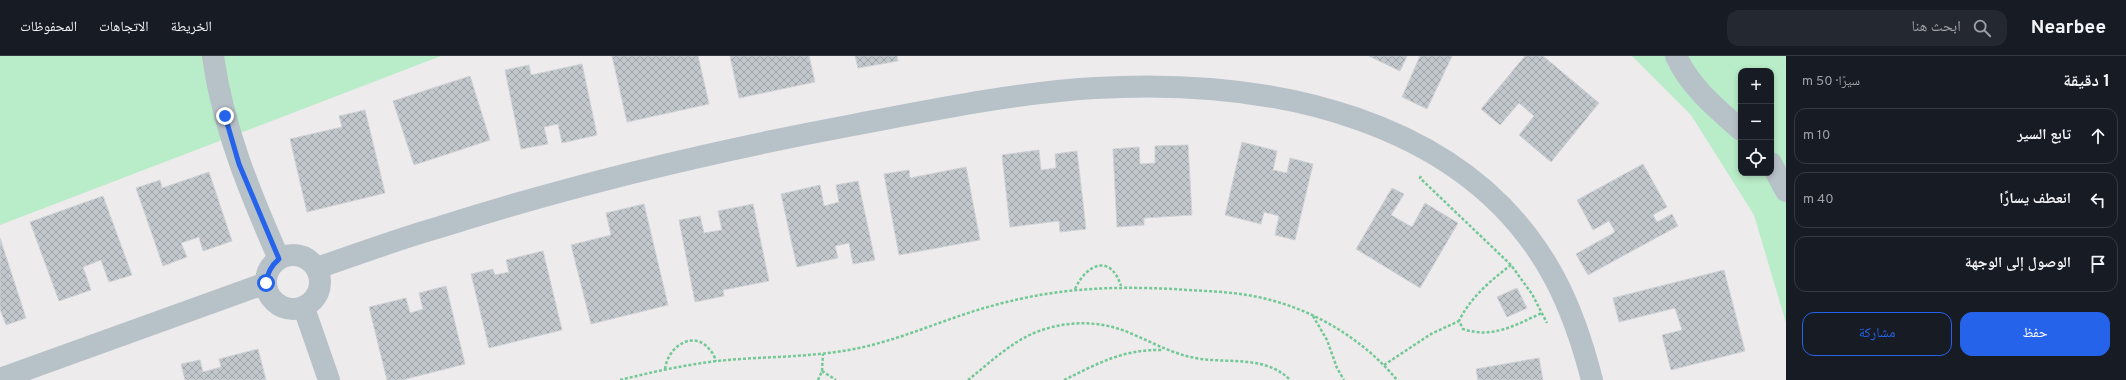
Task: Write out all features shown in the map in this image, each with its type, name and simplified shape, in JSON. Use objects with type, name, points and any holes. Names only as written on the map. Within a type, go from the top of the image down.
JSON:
[{"type":"street","points":[[213,56],[225,116],[239,164],[279,259]]},
{"type":"street","points":[[1676,56],[1682,68],[1698,90],[1738,127]]},
{"type":"street","points":[[317,268],[440,226],[559,193],[678,162],[806,134],[920,113],[1049,92],[1094,88],[1146,86],[1199,88],[1251,94],[1302,104],[1353,117],[1396,132],[1432,152],[1463,172],[1483,190],[1534,245],[1555,279],[1567,304],[1582,342],[1592,380]]},
{"type":"street","points":[[1774,169],[1786,191]]},
{"type":"street","points":[[287,255],[304,257],[317,268],[321,279],[320,291],[313,301],[304,308],[286,309],[278,305],[272,299],[266,283],[268,273],[272,265],[279,259],[287,255]]},
{"type":"street","points":[[0,379],[266,283]]},
{"type":"street","points":[[304,308],[329,380]]},
{"type":"path","points":[[1432,152],[1420,178],[1511,264],[1532,294],[1548,325]]},
{"type":"path","points":[[1384,365],[1431,334],[1459,321],[1464,311],[1477,295],[1511,264]]},
{"type":"path","points":[[1075,289],[1080,277],[1086,270],[1094,266],[1103,266],[1111,270],[1118,276],[1121,286]]},
{"type":"path","points":[[620,380],[665,369],[716,361],[823,354],[892,340],[996,304],[1075,289],[1121,286],[1246,295],[1270,300],[1312,315],[1349,337],[1384,365],[1397,380]]},
{"type":"path","points":[[1459,321],[1463,329],[1481,334],[1505,330],[1542,313]]},
{"type":"path","points":[[1312,315],[1327,340],[1337,368],[1344,380]]},
{"type":"path","points":[[968,380],[1011,345],[1030,335],[1049,327],[1091,323],[1110,326],[1129,333],[1164,350],[1201,359],[1263,364],[1275,369],[1290,380]]},
{"type":"path","points":[[665,369],[666,359],[680,343],[687,342],[704,344],[710,349],[716,361]]},
{"type":"path","points":[[1064,380],[1111,357],[1146,350],[1164,350]]},
{"type":"path","points":[[818,380],[822,371],[823,354]]},
{"type":"path","points":[[822,371],[836,380]]},
{"type":"green space","points":[[0,56],[441,56],[0,225]]},
{"type":"green space","points":[[1632,56],[1786,56],[1786,323],[1754,215],[1691,115]]},
{"type":"building","points":[[612,56],[698,56],[709,104],[627,122]]},
{"type":"building","points":[[730,56],[809,56],[815,82],[739,98]]},
{"type":"building","points":[[855,56],[897,56],[898,61],[858,68]]},
{"type":"building","points":[[1369,56],[1407,56],[1400,71]]},
{"type":"building","points":[[1420,56],[1452,56],[1427,109],[1402,97]]},
{"type":"building","points":[[1525,56],[1543,56],[1599,103],[1551,162],[1519,135],[1534,116],[1519,103],[1500,125],[1481,109]]},
{"type":"building","points":[[582,64],[597,135],[562,143],[558,124],[544,127],[548,144],[521,149],[505,70],[529,65],[531,75]]},
{"type":"building","points":[[470,76],[490,140],[414,165],[393,101]]},
{"type":"building","points":[[365,110],[385,193],[307,212],[290,139],[342,127],[339,116]]},
{"type":"building","points":[[1242,142],[1277,151],[1273,170],[1287,173],[1290,158],[1313,164],[1295,240],[1275,235],[1279,216],[1264,212],[1261,224],[1225,215]]},
{"type":"building","points":[[1188,145],[1192,215],[1144,218],[1144,225],[1117,227],[1113,149],[1139,147],[1140,164],[1155,163],[1155,146]]},
{"type":"building","points":[[1039,150],[1041,170],[1056,168],[1055,154],[1077,151],[1086,229],[1060,232],[1059,221],[1010,227],[1002,155]]},
{"type":"building","points":[[1643,164],[1667,207],[1653,215],[1657,222],[1672,214],[1678,226],[1588,275],[1576,254],[1615,232],[1609,221],[1593,230],[1577,200]]},
{"type":"building","points":[[966,167],[980,240],[899,255],[884,174],[909,170],[910,178]]},
{"type":"building","points":[[209,172],[232,241],[203,251],[199,237],[181,243],[187,257],[163,266],[136,188],[160,180],[162,188]]},
{"type":"building","points":[[858,181],[875,260],[853,264],[849,243],[835,246],[838,258],[797,267],[781,194],[820,185],[824,206],[839,202],[836,185]]},
{"type":"building","points":[[1392,188],[1404,194],[1391,215],[1412,227],[1425,203],[1458,223],[1420,288],[1356,249]]},
{"type":"building","points":[[103,196],[132,275],[109,282],[101,260],[83,267],[91,290],[59,301],[30,222]]},
{"type":"building","points":[[644,204],[668,305],[591,324],[571,245],[611,235],[606,213]]},
{"type":"building","points":[[753,204],[769,281],[723,290],[724,296],[695,302],[679,220],[700,216],[704,233],[722,230],[718,211]]},
{"type":"building","points":[[0,238],[26,318],[6,325],[0,309]]},
{"type":"building","points":[[543,251],[562,330],[489,348],[471,274],[493,269],[495,275],[509,272],[506,260]]},
{"type":"building","points":[[1724,270],[1745,351],[1671,370],[1662,335],[1682,330],[1675,308],[1619,322],[1613,298]]},
{"type":"building","points":[[446,286],[465,364],[402,380],[387,380],[369,307],[406,298],[410,313],[423,309],[419,293]]},
{"type":"building","points":[[1517,288],[1527,308],[1507,317],[1497,297]]},
{"type":"building","points":[[258,349],[266,380],[185,380],[181,364],[200,360],[203,372],[221,367],[219,359]]},
{"type":"building","points":[[1539,358],[1543,380],[1478,380],[1476,369]]},
{"type":"route","points":[[225,116],[239,164],[257,210],[279,259],[272,265],[268,273],[266,283]]}]
